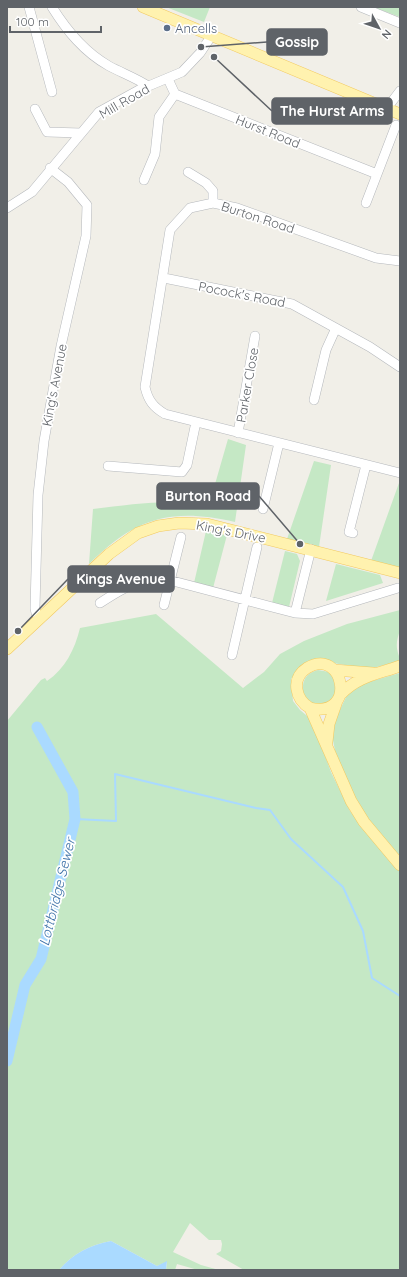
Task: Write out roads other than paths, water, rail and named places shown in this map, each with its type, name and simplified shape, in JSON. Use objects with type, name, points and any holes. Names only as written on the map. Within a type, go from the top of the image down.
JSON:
[{"type":"main road","points":[[142,7],[400,114]]},
{"type":"main road","name":"King's Drive","points":[[7,649],[110,554],[138,533],[158,526],[179,523],[207,524],[400,572]]},
{"type":"main road","points":[[377,674],[334,670],[327,666],[311,666],[300,676],[297,683],[299,698],[310,708],[327,743],[339,776],[351,801],[364,822],[400,865]]},
{"type":"main road","points":[[310,708],[325,709],[351,684],[400,666]]},
{"type":"main road","points":[[327,743],[328,724],[339,697],[341,681],[334,670]]},
{"type":"street","points":[[52,7],[64,25],[91,54],[109,66],[148,86]]},
{"type":"street","points":[[361,7],[400,23]]},
{"type":"street","points":[[32,10],[52,92]]},
{"type":"street","name":"Mill Road","points":[[7,208],[32,192],[50,168],[99,112],[148,86],[168,79],[190,66],[212,35]]},
{"type":"street","points":[[144,180],[154,154],[160,114],[175,94],[168,79]]},
{"type":"street","points":[[387,108],[400,91]]},
{"type":"street","name":"Hurst Road","points":[[175,94],[377,174]]},
{"type":"street","points":[[35,109],[47,132],[81,133]]},
{"type":"street","points":[[366,204],[396,124]]},
{"type":"street","name":"King's Avenue","points":[[40,618],[36,614],[35,608],[38,495],[44,440],[61,346],[86,229],[87,205],[68,182],[50,168]]},
{"type":"street","points":[[188,172],[206,183],[213,190],[213,203]]},
{"type":"street","name":"Burton Road","points":[[400,261],[376,258],[237,208],[213,203],[190,208],[170,230],[164,278],[146,378],[147,395],[156,409],[165,414],[400,473]]},
{"type":"street","name":"Pocock's Road","points":[[164,278],[292,304],[382,354],[400,367]]},
{"type":"street","points":[[314,400],[326,350],[336,328]]},
{"type":"street","name":"Parker Close","points":[[238,433],[255,336]]},
{"type":"street","points":[[108,466],[182,472],[188,465],[196,422]]},
{"type":"street","points":[[263,509],[280,443]]},
{"type":"street","points":[[353,533],[349,532],[366,465]]},
{"type":"street","points":[[164,605],[169,580],[181,537]]},
{"type":"street","points":[[232,656],[257,548]]},
{"type":"street","points":[[295,613],[311,549]]},
{"type":"street","points":[[100,602],[130,584],[151,579],[169,580],[295,613],[313,614],[386,586],[398,588]]},
{"type":"water","points":[[111,1241],[157,1266],[167,1261],[166,1270],[59,1270],[70,1259],[82,1251]]},
{"type":"waterway","name":"Lottbridge Sewer","points":[[7,1061],[25,985],[41,959],[75,819],[73,792],[37,727]]},
{"type":"waterway","points":[[75,819],[116,821],[115,774],[256,808],[270,810],[291,839],[343,887],[363,931],[372,978],[400,996]]},
{"type":"place","name":"Ancells","points":[[167,28]]},
{"type":"place","name":"Gossip","points":[[201,47]]},
{"type":"place","name":"The Hurst Arms","points":[[214,57]]},
{"type":"place","name":"Burton Road","points":[[300,544]]},
{"type":"place","name":"Kings Avenue","points":[[18,631]]}]
